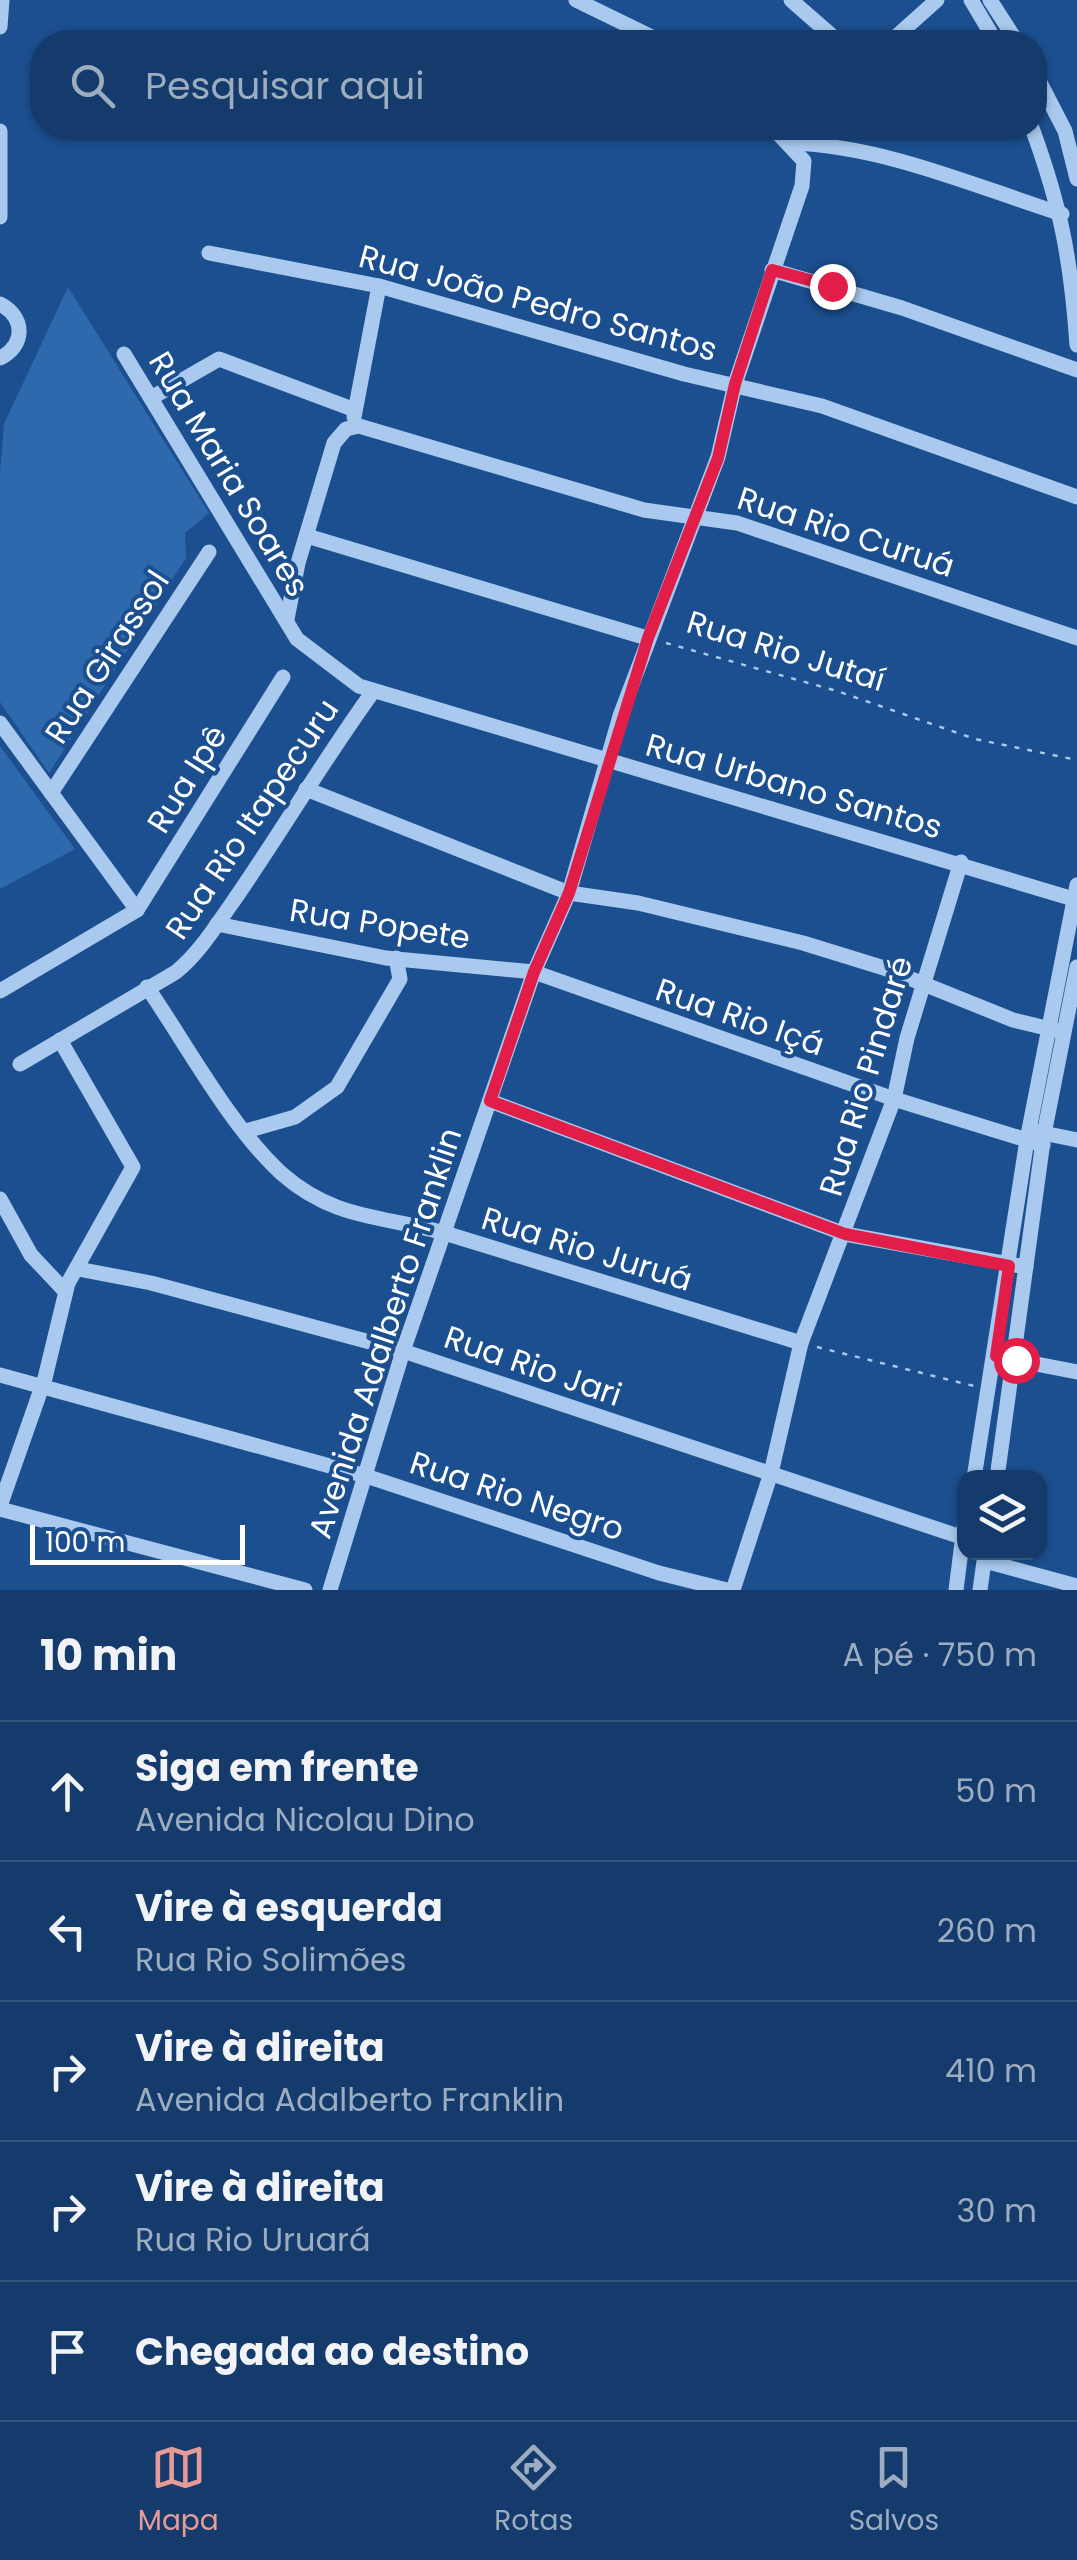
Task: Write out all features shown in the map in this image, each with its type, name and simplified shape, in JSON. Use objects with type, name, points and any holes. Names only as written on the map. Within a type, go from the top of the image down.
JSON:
[{"type":"street","points":[[0,27],[2,0]]},
{"type":"street","points":[[576,0],[637,30]]},
{"type":"street","points":[[792,0],[826,30]]},
{"type":"street","points":[[903,30],[937,0]]},
{"type":"street","points":[[971,0],[989,30]]},
{"type":"street","points":[[990,0],[1009,30]]},
{"type":"street","points":[[1047,96],[1065,131],[1077,179]]},
{"type":"street","points":[[0,131],[0,217]]},
{"type":"street","name":"Avenida Adalberto Franklin","points":[[330,1590],[403,1350],[534,972],[569,893],[648,638],[718,458],[735,384],[805,170],[788,140]]},
{"type":"street","points":[[814,140],[881,156],[1062,214]]},
{"type":"street","points":[[1036,140],[1062,214],[1072,262],[1077,344]]},
{"type":"street","name":"Rua João Pedro Santos","points":[[209,253],[379,286],[684,374],[822,406],[1077,497]]},
{"type":"street","points":[[772,270],[902,308],[1077,370]]},
{"type":"street","points":[[288,623],[287,606],[334,443],[358,421],[379,286]]},
{"type":"street","points":[[0,304],[12,311],[20,330],[17,345],[0,358]]},
{"type":"street","name":"Rua Maria Soares","points":[[124,354],[288,623]]},
{"type":"street","name":"Rua Rio Curuá","points":[[151,398],[219,358],[358,421],[644,510],[737,523],[1077,638]]},
{"type":"street","name":"Rua Rio Jutaí","points":[[308,536],[648,638]]},
{"type":"street","name":"Rua Girassol","points":[[51,793],[208,552]]},
{"type":"street","name":"Rua Urbano Santos","points":[[288,623],[304,647],[372,693],[453,710],[608,761],[1076,895]]},
{"type":"street","name":"Rua Ipê","points":[[137,910],[284,677]]},
{"type":"street","name":"Rua Rio Itapecuru","points":[[20,1064],[187,963],[372,693]]},
{"type":"street","points":[[0,723],[137,910],[0,991]]},
{"type":"street","points":[[306,789],[569,893],[613,898],[727,923],[925,983],[1013,1020],[1057,1030]]},
{"type":"street","name":"Rua Rio Pindaré","points":[[730,1590],[772,1472],[801,1343],[894,1099],[906,1038],[961,862]]},
{"type":"street","points":[[975,1470],[996,1356],[1018,1266],[1076,895]]},
{"type":"street","name":"Rua Popete","points":[[217,924],[396,958],[534,972]]},
{"type":"street","points":[[246,1130],[295,1116],[338,1087],[400,979],[396,958]]},
{"type":"street","points":[[1057,1030],[1077,967]]},
{"type":"street","name":"Rua Rio Içá","points":[[534,972],[894,1099],[1036,1137],[1077,1140]]},
{"type":"street","name":"Rua Rio Juruá","points":[[147,987],[246,1130],[281,1172],[335,1206],[363,1218],[445,1234],[801,1343]]},
{"type":"street","points":[[60,1040],[133,1166],[66,1290],[41,1388],[0,1507],[304,1590]]},
{"type":"street","points":[[490,1101],[845,1234],[1018,1266]]},
{"type":"street","points":[[0,1199],[31,1254],[66,1290]]},
{"type":"street","points":[[999,1470],[1016,1360],[1018,1266]]},
{"type":"street","name":"Rua Rio Jari","points":[[78,1269],[152,1283],[403,1350],[957,1533]]},
{"type":"street","points":[[996,1356],[1077,1372]]},
{"type":"street","name":"Rua Rio Negro","points":[[0,1375],[366,1476],[659,1574],[730,1590]]},
{"type":"street","points":[[956,1590],[960,1560]]},
{"type":"street","points":[[980,1590],[985,1560]]},
{"type":"street","points":[[995,1560],[1077,1586]]},
{"type":"path","name":"Rua Rio Jutaí","points":[[648,638],[837,691],[976,739],[1077,760]]},
{"type":"path","points":[[801,1343],[990,1390]]},
{"type":"shaded area","points":[[68,287],[209,513],[185,533],[186,558],[49,773],[0,702],[0,473],[4,424]]},
{"type":"shaded area","points":[[0,746],[75,849],[0,889]]},
{"type":"route","points":[[832,286],[772,270],[735,384],[718,458],[620,716],[569,893],[534,972],[490,1101],[845,1234],[1009,1266],[996,1356],[1016,1360]]}]
